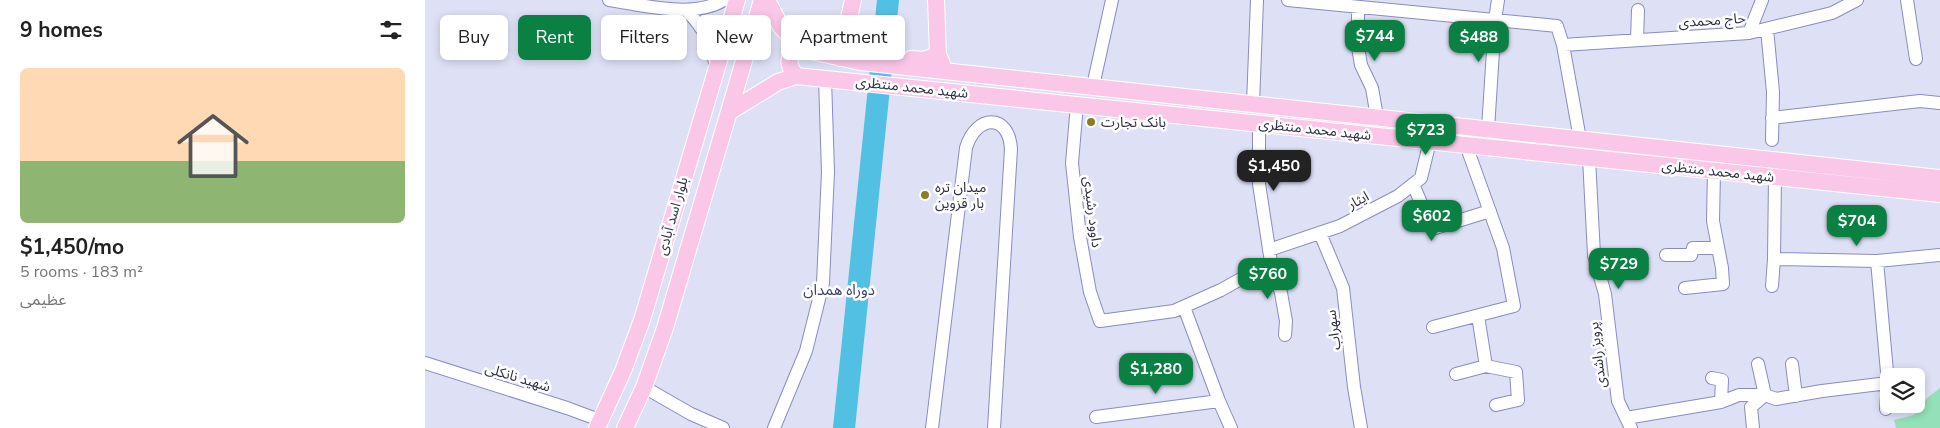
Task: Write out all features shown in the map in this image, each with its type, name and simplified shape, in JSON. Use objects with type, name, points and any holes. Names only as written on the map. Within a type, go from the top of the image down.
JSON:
[{"type":"main road","name":"بلوار اسد آبادی","points":[[600,424],[642,320],[737,0]]},
{"type":"main road","name":"بلوار اسد آبادی","points":[[625,428],[665,328],[762,0]]},
{"type":"main road","points":[[767,0],[781,27]]},
{"type":"main road","points":[[850,15],[853,0]]},
{"type":"main road","points":[[928,61],[936,0]]},
{"type":"main road","points":[[789,60],[791,69],[796,76]]},
{"type":"main road","name":"شهید محمد منتظری","points":[[905,60],[928,61],[945,70],[1940,178]]},
{"type":"main road","name":"شهید محمد منتظری","points":[[729,112],[778,82],[796,76],[1940,194]]},
{"type":"street","points":[[609,0],[686,10],[701,10],[724,0]]},
{"type":"street","points":[[1093,86],[1112,0]]},
{"type":"street","points":[[1253,104],[1257,0]]},
{"type":"street","points":[[1288,0],[1339,2],[1358,7],[1557,26],[1563,45],[1580,139]]},
{"type":"street","points":[[1488,129],[1498,0]]},
{"type":"street","points":[[1749,33],[1761,0]]},
{"type":"street","name":"حاج محمدی","points":[[1563,45],[1749,33],[1832,13],[1857,0]]},
{"type":"street","points":[[1907,0],[1915,59]]},
{"type":"street","points":[[1358,7],[1358,47],[1361,65],[1372,88],[1377,117]]},
{"type":"street","points":[[686,10],[698,22],[707,36],[716,68]]},
{"type":"street","points":[[1637,40],[1638,10]]},
{"type":"street","points":[[1767,29],[1773,92],[1772,140]]},
{"type":"street","points":[[774,428],[806,351],[823,283],[828,172],[825,79]]},
{"type":"street","points":[[1772,118],[1920,102],[1940,103]]},
{"type":"street","name":"داوود رشیدی","points":[[1077,104],[1072,163],[1080,237],[1090,292],[1100,321]]},
{"type":"street","points":[[932,428],[966,148],[969,136],[977,126],[990,122],[1000,124],[1011,140],[994,428]]},
{"type":"street","points":[[1259,123],[1259,184],[1270,256],[1281,293],[1285,336]]},
{"type":"street","name":"ایثار","points":[[1100,321],[1174,311],[1185,307],[1221,290],[1270,256],[1340,226],[1398,196],[1421,178],[1430,141]]},
{"type":"street","points":[[1433,327],[1515,306],[1503,248],[1466,145]]},
{"type":"street","name":"پرویز راشدی","points":[[1589,158],[1594,255],[1605,294],[1618,401],[1628,423]]},
{"type":"street","points":[[1685,288],[1723,284],[1713,221],[1714,170]]},
{"type":"street","points":[[1772,286],[1775,177]]},
{"type":"street","points":[[1413,184],[1432,229],[1490,211]]},
{"type":"street","name":"سهراب","points":[[1320,233],[1343,288],[1354,388],[1361,428]]},
{"type":"street","points":[[1666,255],[1691,255],[1693,248],[1718,248]]},
{"type":"street","points":[[1774,259],[1877,261],[1940,256]]},
{"type":"street","points":[[1877,261],[1887,368]]},
{"type":"street","points":[[1185,307],[1219,401],[1231,428]]},
{"type":"street","points":[[1479,316],[1486,366]]},
{"type":"street","name":"شهید نانکلی","points":[[425,363],[567,408],[600,424]]},
{"type":"street","points":[[1758,364],[1765,395]]},
{"type":"street","points":[[1792,364],[1796,396]]},
{"type":"street","points":[[1456,374],[1486,366],[1516,372],[1518,400],[1496,405]]},
{"type":"street","points":[[1712,378],[1722,380],[1721,402]]},
{"type":"street","points":[[1628,423],[1721,402],[1739,395],[1765,395],[1777,399],[1880,384]]},
{"type":"street","points":[[643,387],[691,414],[723,428]]},
{"type":"street","points":[[1753,428],[1751,407],[1765,395]]},
{"type":"street","points":[[1096,417],[1219,401]]},
{"type":"green space","points":[[1940,388],[1940,428],[1896,428],[1894,420],[1916,413],[1925,413],[1925,401]]},
{"type":"waterway","points":[[844,428],[888,0]]},
{"type":"place","name":"بانک تجارت","points":[[1091,122]]},
{"type":"place","name":"میدان تره بار قزوین","points":[[925,195]]},
{"type":"district","name":"دوراه همدان","points":[[839,290]]}]
